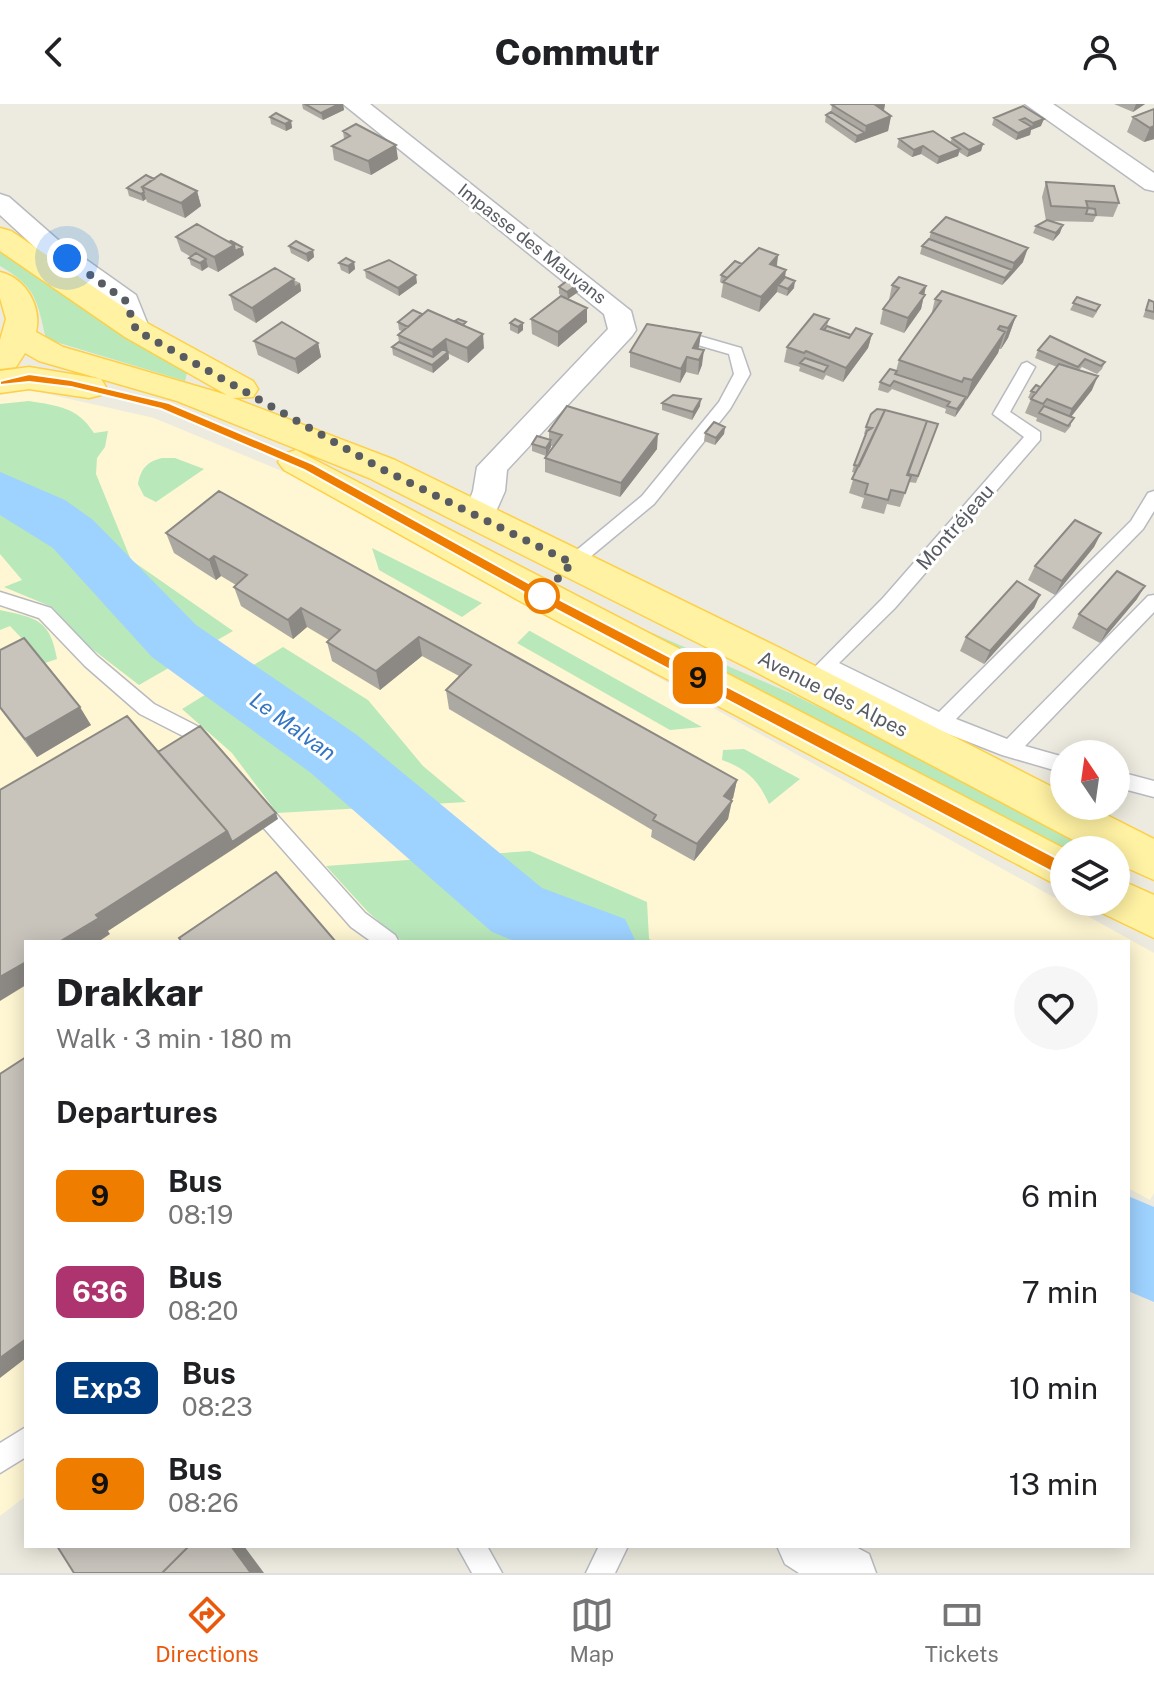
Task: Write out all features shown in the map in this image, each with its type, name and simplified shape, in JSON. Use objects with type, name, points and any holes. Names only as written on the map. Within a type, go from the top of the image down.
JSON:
[{"type":"main road","points":[[0,237],[76,277],[136,330],[382,469]]},
{"type":"main road","points":[[0,281],[21,308],[20,337],[0,365]]},
{"type":"main road","name":"Avenue des Alpes","points":[[20,337],[51,354],[178,389],[382,469],[572,563],[817,673],[1154,861]]},
{"type":"main road","points":[[0,382],[29,378],[71,384],[164,406],[309,467],[554,602],[1050,863]]},
{"type":"main road","points":[[1130,905],[1154,918]]},
{"type":"street","name":"Impasse des Mauvans","points":[[355,104],[617,311],[622,330],[492,467],[489,491],[479,517]]},
{"type":"street","points":[[1037,104],[1154,184]]},
{"type":"street","points":[[0,202],[48,245],[76,277]]},
{"type":"street","points":[[806,1548],[850,1573]]},
{"type":"lane","points":[[572,563],[648,500],[725,405],[742,374],[736,351],[664,331]]},
{"type":"lane","name":"Montréjeau","points":[[817,673],[889,603],[1034,436],[1001,414],[1027,367]]},
{"type":"lane","points":[[935,720],[1137,525],[1154,497]]},
{"type":"lane","points":[[0,598],[45,613],[91,661],[147,709],[190,731],[225,770]]},
{"type":"lane","points":[[1009,750],[1154,601]]},
{"type":"lane","name":"Avenue des Alpes","points":[[817,673],[1009,750],[1050,761]]},
{"type":"lane","points":[[1130,783],[1154,789]]},
{"type":"lane","points":[[244,791],[358,920],[385,940]]},
{"type":"lane","points":[[0,1460],[24,1442]]},
{"type":"lane","points":[[472,1548],[488,1573]]},
{"type":"lane","points":[[600,1573],[613,1548]]},
{"type":"shaded area","points":[[30,390],[154,418],[299,478],[1050,895],[1050,916],[1087,916],[1154,953],[1154,1193],[1150,1200],[1130,1189],[1130,940],[24,940],[24,1498],[0,1516],[0,395]]},
{"type":"green space","points":[[0,252],[187,373],[185,381],[46,339],[33,296],[21,281],[0,266]]},
{"type":"green space","points":[[29,401],[58,406],[74,413],[94,433],[108,431],[105,447],[97,458],[96,474],[131,560],[233,631],[139,685],[87,645],[52,607],[4,587],[22,580],[0,554],[0,404]]},
{"type":"green space","points":[[162,458],[175,458],[204,469],[156,502],[144,496],[138,484],[145,467]]},
{"type":"green space","points":[[372,548],[482,603],[462,617],[379,570]]},
{"type":"green space","points":[[0,610],[39,622],[50,636],[57,659],[45,663],[10,626],[0,630]]},
{"type":"green space","points":[[643,629],[790,693],[1080,836],[1050,836],[1050,843],[642,633]]},
{"type":"green space","points":[[529,631],[702,727],[670,730],[517,643]]},
{"type":"green space","points":[[283,647],[368,700],[423,766],[466,802],[277,813],[232,753],[182,709]]},
{"type":"green space","points":[[744,749],[800,779],[769,804],[751,776],[722,760],[723,750]]},
{"type":"green space","points":[[530,851],[647,902],[649,939],[652,940],[401,940],[368,912],[326,866]]},
{"type":"building","points":[[305,104],[339,104],[321,113]]},
{"type":"building","points":[[874,104],[891,116],[866,126],[832,105]]},
{"type":"building","points":[[1023,106],[1044,119],[1033,123],[1025,118],[1020,120],[1032,127],[1018,133],[994,118]]},
{"type":"building","points":[[1154,109],[1154,126],[1150,128],[1133,117]]},
{"type":"building","points":[[831,112],[865,133],[857,136],[826,115]]},
{"type":"building","points":[[276,113],[291,121],[285,124],[270,117]]},
{"type":"building","points":[[356,124],[396,145],[368,161],[332,146],[350,136],[343,131]]},
{"type":"building","points":[[933,131],[960,149],[939,157],[923,146],[914,150],[899,139]]},
{"type":"building","points":[[964,133],[983,144],[969,150],[952,138]]},
{"type":"building","points":[[161,174],[197,191],[181,203],[142,187]]},
{"type":"building","points":[[146,175],[154,179],[142,187],[144,192],[141,194],[127,188]]},
{"type":"building","points":[[1046,182],[1114,186],[1119,203],[1086,201],[1088,208],[1051,206]]},
{"type":"building","points":[[1088,208],[1095,209],[1096,215],[1086,214]]},
{"type":"building","points":[[946,217],[1028,248],[1014,263],[931,232]]},
{"type":"building","points":[[1047,220],[1063,225],[1056,233],[1036,226]]},
{"type":"building","points":[[197,224],[234,245],[214,257],[176,237]]},
{"type":"building","points":[[929,239],[1012,270],[1005,278],[922,246]]},
{"type":"building","points":[[231,241],[242,247],[235,251]]},
{"type":"building","points":[[296,241],[313,250],[306,254],[289,246]]},
{"type":"building","points":[[759,248],[778,255],[770,264],[786,270],[761,297],[723,282]]},
{"type":"building","points":[[196,253],[206,259],[200,263],[189,258]]},
{"type":"building","points":[[346,258],[354,262],[348,266],[339,263]]},
{"type":"building","points":[[389,260],[416,275],[398,288],[365,270]]},
{"type":"building","points":[[735,261],[742,264],[727,278],[721,275]]},
{"type":"building","points":[[275,268],[294,279],[252,308],[230,295]]},
{"type":"building","points":[[572,277],[581,282],[567,292],[559,287]]},
{"type":"building","points":[[785,277],[795,281],[788,289],[778,285]]},
{"type":"building","points":[[899,277],[926,286],[920,293],[925,295],[908,318],[883,309],[899,288],[892,285]]},
{"type":"building","points":[[942,291],[1016,316],[1008,328],[1000,326],[998,329],[1005,332],[972,380],[964,378],[962,382],[899,360],[941,301],[935,299]]},
{"type":"building","points":[[561,296],[587,308],[558,332],[531,319]]},
{"type":"building","points":[[1077,297],[1100,305],[1096,311],[1073,303]]},
{"type":"building","points":[[1149,300],[1154,302],[1154,312],[1146,310]]},
{"type":"building","points":[[413,310],[422,314],[408,327],[398,322]]},
{"type":"building","points":[[428,310],[483,334],[467,348],[446,339],[432,350],[398,335]]},
{"type":"building","points":[[814,314],[829,319],[821,329],[849,338],[856,328],[872,334],[846,368],[806,351],[787,347]]},
{"type":"building","points":[[515,319],[523,323],[518,327],[510,323]]},
{"type":"building","points":[[282,322],[318,343],[295,359],[254,341]]},
{"type":"building","points":[[647,324],[701,333],[693,348],[704,350],[699,360],[687,357],[681,369],[630,352]]},
{"type":"building","points":[[827,326],[851,335],[849,338],[824,330]]},
{"type":"building","points":[[1050,336],[1105,362],[1101,366],[1085,359],[1078,367],[1038,350]]},
{"type":"building","points":[[399,342],[433,357],[443,349],[448,352],[432,365],[392,347]]},
{"type":"building","points":[[805,358],[828,366],[824,372],[800,363]]},
{"type":"building","points":[[1059,364],[1098,376],[1072,409],[1047,399],[1043,404],[1031,399]]},
{"type":"building","points":[[890,369],[897,371],[895,374],[966,397],[957,409],[947,406],[950,402],[894,381],[890,386],[880,382]]},
{"type":"building","points":[[673,395],[701,399],[693,412],[662,403]]},
{"type":"building","points":[[567,406],[658,434],[621,483],[545,458],[562,435],[549,431]]},
{"type":"building","points":[[1044,406],[1074,418],[1068,426],[1039,413]]},
{"type":"building","points":[[877,409],[885,410],[859,466],[854,465],[867,431],[872,428],[866,427],[871,414]]},
{"type":"building","points":[[885,410],[927,421],[907,475],[911,476],[905,493],[891,490],[888,500],[865,494],[868,484],[852,479]]},
{"type":"building","points":[[927,421],[938,424],[918,476],[908,474]]},
{"type":"building","points":[[714,422],[725,427],[716,438],[705,433]]},
{"type":"building","points":[[537,436],[551,440],[546,448],[532,444]]},
{"type":"building","points":[[219,491],[737,780],[724,796],[732,801],[697,844],[653,820],[656,815],[446,690],[471,665],[419,637],[376,671],[327,642],[340,630],[301,608],[288,620],[234,587],[247,575],[214,556],[209,560],[166,533]]},
{"type":"building","points":[[1075,520],[1101,533],[1062,581],[1035,566]]},
{"type":"building","points":[[1117,571],[1145,586],[1107,630],[1079,614]]},
{"type":"building","points":[[1017,581],[1040,595],[990,651],[966,637]]},
{"type":"building","points":[[24,638],[80,707],[25,739],[0,707],[0,650]]},
{"type":"building","points":[[127,716],[227,831],[62,940],[24,940],[24,963],[0,977],[0,790]]},
{"type":"building","points":[[200,726],[276,813],[232,842],[227,831],[158,752]]},
{"type":"building","points":[[276,872],[334,940],[180,940],[179,938]]},
{"type":"building","points":[[24,1058],[24,1340],[0,1358],[0,1074]]},
{"type":"building","points":[[58,1548],[187,1548],[162,1573],[74,1573]]},
{"type":"building","points":[[187,1548],[232,1548],[251,1573],[162,1573]]},
{"type":"waterway","name":"Le Malvan","points":[[0,491],[45,514],[73,534],[174,641],[334,754],[517,910],[595,940]]},
{"type":"waterway","name":"Le Malvan","points":[[1130,1239],[1154,1260]]},
{"type":"bus line","name":"9","points":[[0,381],[29,378],[71,384],[164,406],[309,467],[541,595],[1050,863]]},
{"type":"route","points":[[67,258],[126,301],[136,330],[382,469],[572,563],[542,596]]}]
